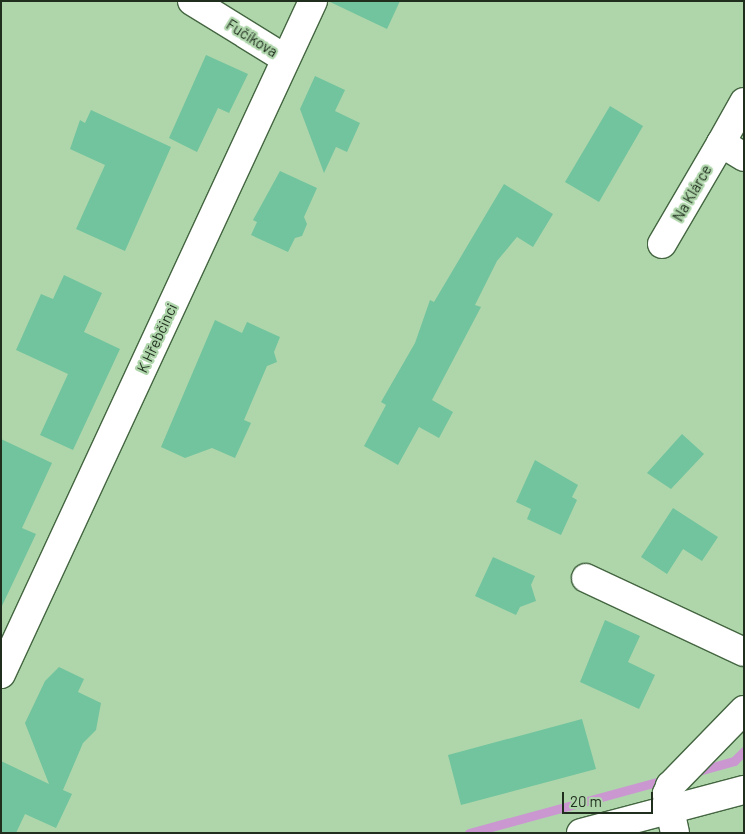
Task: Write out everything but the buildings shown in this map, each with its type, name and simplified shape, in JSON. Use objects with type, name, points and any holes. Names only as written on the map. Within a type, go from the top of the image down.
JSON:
[{"type":"street","name":"Fučíkova","points":[[192,1],[286,59]]},
{"type":"street","name":"K Hřebčinci","points":[[1,674],[313,1]]},
{"type":"street","name":"Na Klárce","points":[[662,244],[744,102]]},
{"type":"street","points":[[721,143],[744,157]]},
{"type":"street","points":[[586,578],[744,652]]},
{"type":"street","points":[[672,821],[670,786],[706,753],[744,710]]},
{"type":"street","points":[[581,833],[672,821],[744,790]]},
{"type":"waterway","points":[[695,772],[734,761],[744,751]]},
{"type":"waterway","points":[[469,833],[668,779]]}]
